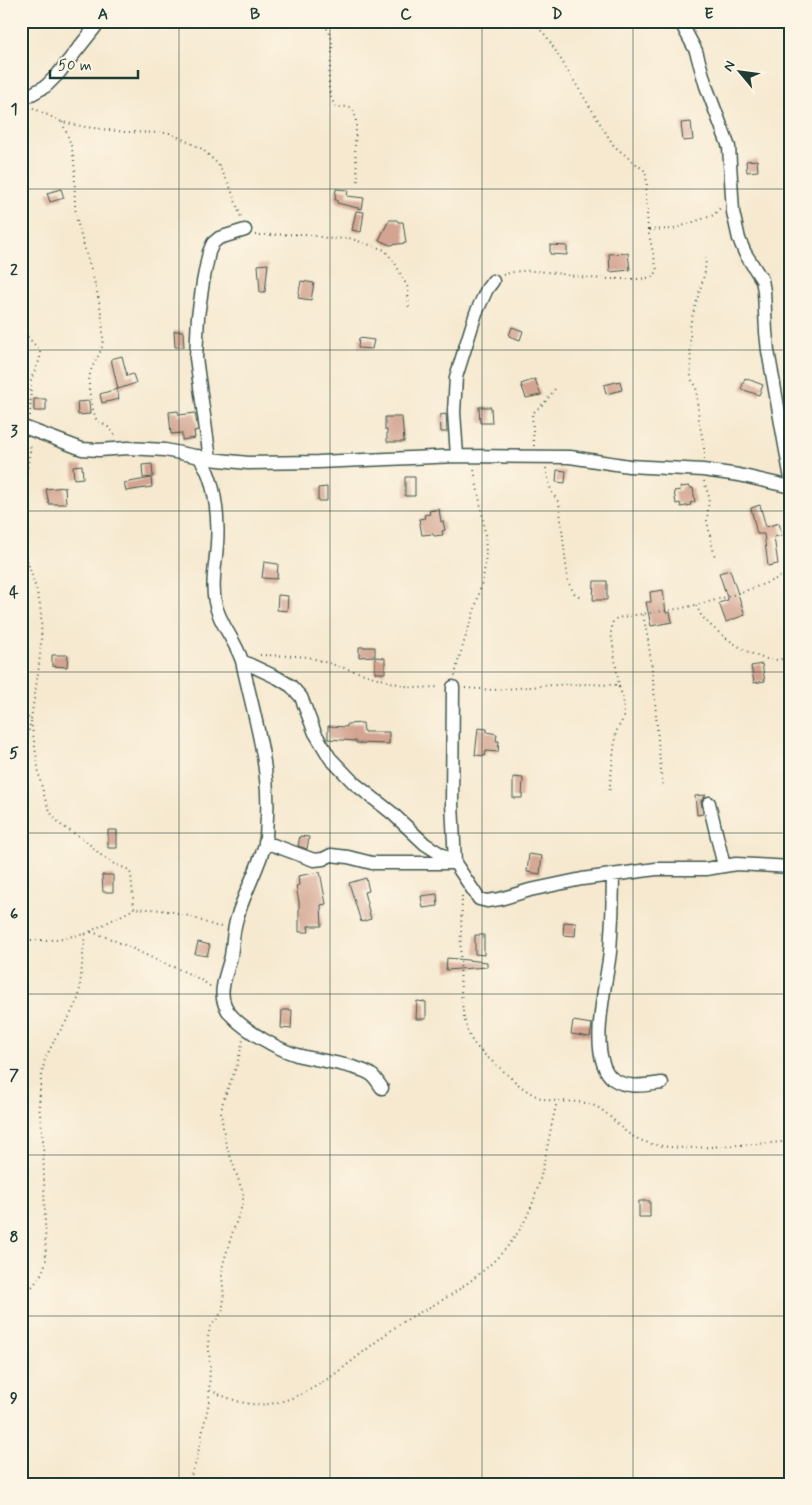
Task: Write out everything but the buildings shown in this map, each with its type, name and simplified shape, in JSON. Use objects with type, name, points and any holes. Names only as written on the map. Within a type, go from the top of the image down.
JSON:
[{"type":"street","points":[[25,103],[58,74],[100,21]]},
{"type":"street","points":[[680,21],[696,50],[706,86],[729,147],[731,196],[739,239],[745,253],[762,280],[766,332],[791,479]]},
{"type":"street","points":[[245,230],[218,238],[213,243],[209,252],[198,316],[196,358],[204,463],[209,473],[217,518],[214,600],[221,622],[240,655],[263,756],[267,807],[265,842],[237,917],[231,954],[221,993],[224,1005],[232,1016],[246,1028],[276,1046],[294,1054],[368,1072],[382,1088]]},
{"type":"street","points":[[457,456],[454,412],[456,377],[476,313],[487,289],[493,281]]},
{"type":"street","points":[[28,429],[82,448],[99,450],[128,448],[164,450],[248,463],[457,456],[570,457],[629,466],[703,470],[739,475],[791,487]]},
{"type":"street","points":[[240,655],[291,686],[301,698],[322,746],[342,772],[425,844],[458,867]]},
{"type":"street","points":[[456,687],[452,834],[458,867],[479,899],[487,901],[575,880],[656,869],[706,869],[736,864],[791,867]]},
{"type":"street","points":[[709,803],[724,866]]},
{"type":"street","points":[[265,842],[314,860],[332,855],[372,863],[458,867]]},
{"type":"street","points":[[613,876],[609,967],[600,1020],[602,1059],[607,1072],[622,1084],[633,1086],[662,1083]]},
{"type":"path","points":[[320,21],[328,28],[331,41],[328,85],[330,96],[336,107],[348,106],[354,114],[358,184]]},
{"type":"path","points":[[365,21],[374,23],[398,21]]},
{"type":"path","points":[[493,281],[508,273],[522,272],[556,273],[595,279],[649,278],[655,275],[657,270],[648,230],[645,171],[614,146],[547,37],[530,21]]},
{"type":"path","points":[[25,103],[62,122],[117,131],[170,133],[202,149],[218,164],[229,184],[245,230],[252,234],[263,236],[305,234],[332,239],[349,238],[385,250],[396,265],[408,288],[409,311]]},
{"type":"path","points":[[21,116],[21,146]]},
{"type":"path","points":[[62,122],[72,147],[74,201],[77,219],[102,313],[103,337],[100,354],[90,374],[93,411],[98,423],[109,428],[128,448]]},
{"type":"path","points":[[648,230],[673,229],[714,215],[731,196]]},
{"type":"path","points":[[706,256],[705,272],[690,329],[691,379],[696,386],[699,421],[704,446],[703,470],[709,498],[708,521],[715,558]]},
{"type":"path","points":[[21,329],[40,352],[40,359],[30,378],[22,529],[24,547],[39,599],[41,616],[38,671],[31,721],[21,770]]},
{"type":"path","points":[[554,389],[545,402],[532,414],[539,456],[550,491],[559,503],[568,582],[574,593],[580,597]]},
{"type":"path","points":[[456,687],[455,676],[457,666],[484,571],[484,525],[472,456]]},
{"type":"path","points":[[609,794],[616,732],[624,717],[623,698],[619,687],[611,632],[613,621],[617,618],[643,615],[697,604],[755,588],[791,572]]},
{"type":"path","points":[[697,604],[703,618],[722,634],[744,648],[766,659],[774,660],[791,657]]},
{"type":"path","points":[[643,615],[648,635],[656,700],[663,786]]},
{"type":"path","points":[[240,655],[308,657],[380,680],[413,688],[456,687],[474,690],[494,690],[568,684],[608,684],[619,687]]},
{"type":"path","points":[[21,710],[31,721],[40,780],[52,815],[61,825],[86,841],[102,856],[112,863],[127,869],[131,874],[134,909]]},
{"type":"path","points":[[458,867],[460,961],[466,1029],[472,1042],[518,1085],[537,1096],[558,1101],[576,1102],[598,1108],[632,1136],[650,1144],[713,1147],[791,1141]]},
{"type":"path","points":[[21,940],[52,940],[85,934],[134,909],[149,908],[194,918],[211,926],[234,928]]},
{"type":"path","points":[[91,932],[107,937],[200,980],[210,987],[224,1005]]},
{"type":"path","points":[[21,1298],[36,1283],[43,1272],[46,1261],[44,1140],[39,1105],[41,1078],[45,1058],[79,997],[85,934]]},
{"type":"path","points":[[188,1484],[196,1462],[210,1390],[208,1337],[210,1328],[222,1312],[224,1299],[223,1264],[243,1203],[244,1193],[225,1142],[221,1113],[223,1101],[238,1065],[246,1028]]},
{"type":"path","points":[[210,1390],[241,1403],[254,1405],[276,1403],[297,1395],[321,1383],[400,1324],[454,1293],[475,1277],[497,1258],[515,1238],[530,1212],[544,1163],[558,1101]]}]
